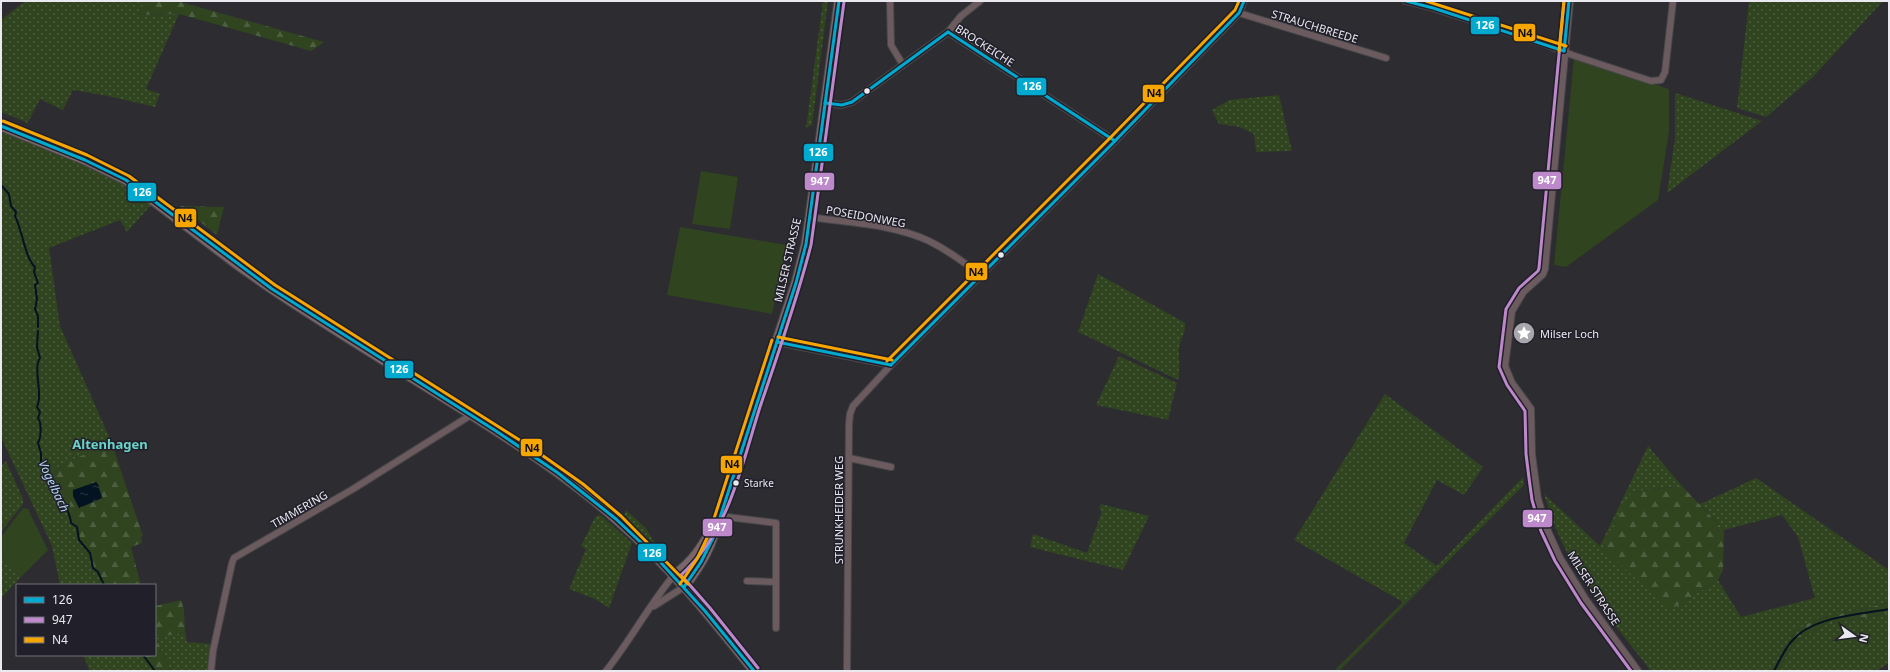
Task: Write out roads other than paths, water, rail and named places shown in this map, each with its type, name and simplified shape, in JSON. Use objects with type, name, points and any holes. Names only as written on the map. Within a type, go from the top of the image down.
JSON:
[{"type":"main road","name":"MILSER STRASSE","points":[[684,587],[715,537],[719,516],[796,283],[806,244],[839,1]]},
{"type":"main road","points":[[1,126],[85,160],[126,180],[239,266],[272,289],[526,450],[580,488],[618,520],[674,575],[706,611],[754,671]]},
{"type":"main road","name":"MILSER STRASSE","points":[[674,575],[685,567],[695,556],[719,516]]},
{"type":"street","points":[[890,1],[891,44],[903,65]]},
{"type":"street","points":[[948,32],[961,16],[980,1]]},
{"type":"street","name":"STRUNKHEIDER WEG","points":[[847,671],[849,458],[850,414],[853,406],[891,365],[1114,141],[1238,13],[1244,1]]},
{"type":"street","points":[[1406,1],[1433,8],[1651,81],[1661,80],[1665,72],[1673,1]]},
{"type":"street","name":"MILSER STRASSE","points":[[1569,1],[1544,269],[1542,274],[1523,291],[1511,311],[1504,366],[1511,383],[1530,409],[1531,454],[1534,477],[1537,499],[1546,529],[1559,558],[1585,600],[1637,671]]},
{"type":"street","name":"STRAUCHBREEDE","points":[[1238,13],[1386,58]]},
{"type":"street","name":"BROCKEICHE","points":[[825,103],[842,105],[852,102],[948,32],[1114,141]]},
{"type":"street","name":"POSEIDONWEG","points":[[810,217],[883,227],[914,235],[943,248],[980,275]]},
{"type":"street","points":[[777,342],[891,365]]},
{"type":"street","name":"TIMMERING","points":[[211,671],[213,651],[234,558],[353,489],[471,415]]},
{"type":"street","points":[[849,458],[891,467]]},
{"type":"street","points":[[719,516],[776,523],[776,628]]},
{"type":"street","points":[[606,671],[651,608],[662,589],[674,575]]},
{"type":"street","points":[[747,581],[776,582]]},
{"type":"street","points":[[651,608],[684,587]]},
{"type":"water","points":[[96,482],[102,498],[79,508],[73,496],[73,490]]},
{"type":"waterway","name":"Vogelbach","points":[[1,185],[9,194],[11,206],[16,212],[15,216],[26,250],[35,267],[34,272],[38,283],[35,285],[37,299],[35,309],[38,316],[38,327]]},
{"type":"waterway","name":"Vogelbach","points":[[38,331],[37,347],[40,358],[37,366],[39,393],[37,407],[40,412],[38,418],[41,430],[38,443],[41,453],[41,461],[59,491],[71,523],[77,527],[79,540],[90,553],[93,568],[98,572],[104,584]]},
{"type":"waterway","points":[[1774,671],[1791,642],[1800,633],[1811,627],[1836,618],[1889,609]]},
{"type":"waterway","name":"Vogelbach","points":[[144,656],[155,671]]},
{"type":"place","name":"Milser Loch","points":[[1524,333]]},
{"type":"place","name":"Starke","points":[[736,483]]},
{"type":"district","name":"Altenhagen","points":[[110,444]]}]
